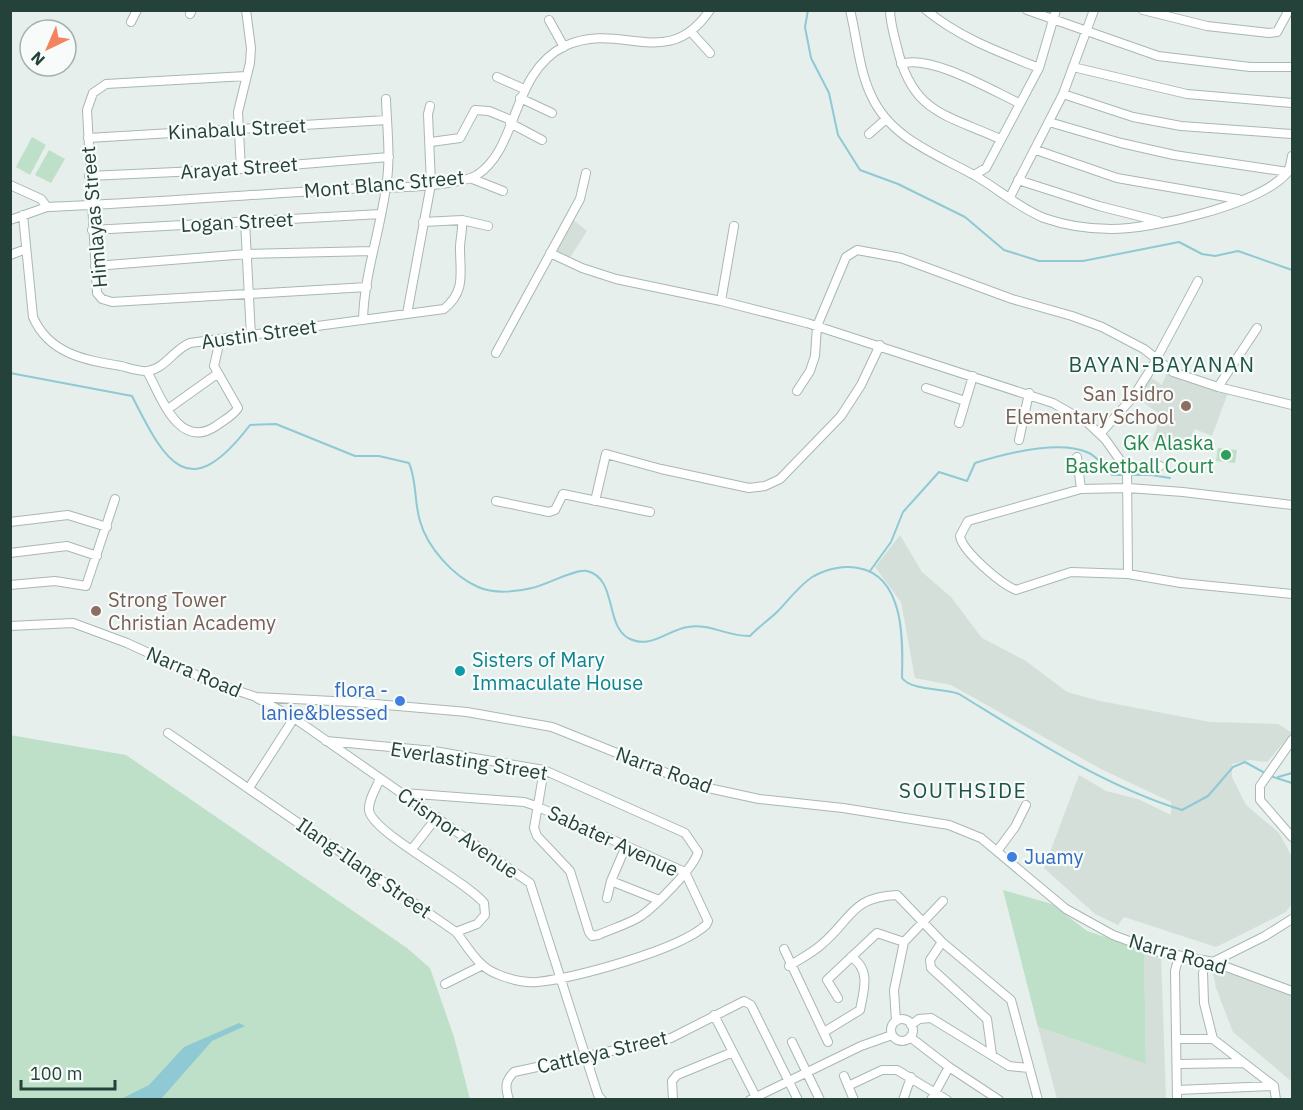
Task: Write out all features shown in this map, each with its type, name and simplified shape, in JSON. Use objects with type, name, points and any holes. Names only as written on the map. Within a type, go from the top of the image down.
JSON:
[{"type":"street","points":[[131,22],[137,10]]},
{"type":"street","points":[[241,169],[237,129],[241,93],[251,48],[246,10]]},
{"type":"street","points":[[710,10],[692,33],[710,53]]},
{"type":"street","points":[[850,10],[866,83],[886,120],[917,145],[974,175],[1043,218],[1074,225],[1111,229],[1165,223],[1242,200],[1275,183],[1288,172],[1293,156]]},
{"type":"street","points":[[890,10],[901,64],[910,87],[928,107],[1000,139]]},
{"type":"street","points":[[926,10],[956,32],[1039,68]]},
{"type":"street","points":[[1027,10],[1087,33],[1158,56],[1250,67],[1293,67]]},
{"type":"street","points":[[974,175],[986,168],[1039,68],[1056,10]]},
{"type":"street","points":[[1010,197],[1063,94],[1094,10]]},
{"type":"street","points":[[1143,10],[1207,26],[1269,33],[1277,32],[1289,10]]},
{"type":"street","points":[[549,20],[564,47]]},
{"type":"street","name":"Mont Blanc Street","points":[[10,220],[47,207],[431,184],[470,178],[494,159],[524,89],[549,57],[564,47],[584,40],[607,38],[668,43],[692,33]]},
{"type":"street","points":[[901,64],[911,61],[929,64],[1019,103]]},
{"type":"street","points":[[1073,68],[1187,94],[1293,103]]},
{"type":"street","name":"Himlayas Street","points":[[246,76],[106,84],[98,88],[89,100],[89,176],[98,293],[107,302],[248,292],[367,287]]},
{"type":"street","points":[[497,77],[524,89]]},
{"type":"street","points":[[1063,94],[1133,117],[1180,126],[1293,134]]},
{"type":"street","points":[[520,98],[552,113]]},
{"type":"street","points":[[363,320],[373,251],[386,187],[389,157],[386,99]]},
{"type":"street","points":[[407,314],[431,184],[428,114],[430,106]]},
{"type":"street","points":[[430,142],[460,138],[475,110],[489,111],[542,140]]},
{"type":"street","name":"Kinabalu Street","points":[[88,138],[387,120]]},
{"type":"street","points":[[869,134],[886,120]]},
{"type":"street","points":[[1049,122],[1121,143],[1174,155],[1288,172]]},
{"type":"street","points":[[1036,150],[1117,178],[1242,200]]},
{"type":"street","name":"Arayat Street","points":[[89,176],[241,169],[389,157]]},
{"type":"street","points":[[496,353],[580,199],[586,173]]},
{"type":"street","points":[[470,178],[503,191]]},
{"type":"street","points":[[1018,180],[1099,206],[1165,223]]},
{"type":"street","points":[[10,185],[41,199],[47,207]]},
{"type":"street","name":"Logan Street","points":[[92,230],[381,214]]},
{"type":"street","points":[[22,215],[33,318],[44,336],[64,351],[83,359],[147,371],[178,424],[190,433],[210,430],[238,408],[238,404],[218,374],[214,362],[220,340]]},
{"type":"street","points":[[423,222],[462,220],[488,226]]},
{"type":"street","name":"Austin Street","points":[[147,371],[158,367],[183,346],[438,311],[449,304],[462,279],[460,244],[462,220]]},
{"type":"street","points":[[245,221],[251,336]]},
{"type":"street","points":[[721,301],[734,226]]},
{"type":"street","points":[[10,255],[26,249]]},
{"type":"street","points":[[797,391],[816,356],[818,326],[846,257],[857,250],[869,250],[901,258],[1012,299],[1102,327],[1144,349],[1173,372],[1218,387],[1293,405]]},
{"type":"street","points":[[95,266],[247,254],[373,251]]},
{"type":"street","points":[[550,252],[582,268],[616,279],[721,301],[880,345],[1029,393],[1077,416],[1100,434],[1128,474],[1128,574]]},
{"type":"street","points":[[1100,434],[1133,397],[1156,360],[1198,281]]},
{"type":"street","points":[[1218,387],[1257,328]]},
{"type":"street","points":[[595,501],[606,453],[660,470],[749,488],[765,486],[780,479],[841,416],[861,385],[880,345]]},
{"type":"street","points":[[168,409],[218,374]]},
{"type":"street","points":[[959,423],[973,376]]},
{"type":"street","points":[[926,388],[966,400]]},
{"type":"street","points":[[1019,440],[1029,393]]},
{"type":"street","points":[[1077,457],[1081,489]]},
{"type":"street","points":[[1128,474],[1160,466]]},
{"type":"street","points":[[1293,505],[1183,492],[1128,488],[1081,489],[968,521],[961,530],[960,539],[974,558],[1016,590],[1071,573],[1128,574],[1181,583],[1293,594]]},
{"type":"street","points":[[496,501],[549,512],[555,510],[563,494],[650,512]]},
{"type":"street","points":[[10,585],[55,581],[83,588],[89,583],[115,499]]},
{"type":"street","points":[[10,522],[68,515],[107,527]]},
{"type":"street","points":[[10,553],[67,546],[97,556]]},
{"type":"street","name":"Narra Road","points":[[10,627],[73,623],[127,643],[209,681],[256,697],[352,702],[467,712],[552,727],[699,786],[759,799],[843,808],[949,825],[981,838],[1066,909],[1084,920],[1135,944],[1213,962],[1293,991]]},
{"type":"street","name":"Crismor Avenue","points":[[256,697],[294,718],[530,883],[598,1095],[602,1100]]},
{"type":"street","points":[[249,788],[294,718]]},
{"type":"street","name":"Ilang-Ilang Street","points":[[168,733],[456,932],[481,966],[515,981],[537,982],[561,976]]},
{"type":"street","points":[[1293,740],[1260,786],[1260,800],[1293,837]]},
{"type":"street","name":"Everlasting Street","points":[[326,741],[434,751],[544,770],[685,833],[698,852],[685,872]]},
{"type":"street","points":[[544,770],[534,820],[537,836],[570,871],[592,936],[641,916],[685,872]]},
{"type":"street","points":[[380,779],[369,808],[372,820],[446,871],[484,903],[485,915],[477,924],[456,932]]},
{"type":"street","name":"Sabater Avenue","points":[[403,793],[524,802],[685,872],[708,921],[703,928],[646,956],[561,976]]},
{"type":"street","points":[[998,850],[1012,833],[1026,805]]},
{"type":"street","points":[[412,849],[437,817]]},
{"type":"street","points":[[607,898],[611,880],[626,846]]},
{"type":"street","points":[[611,880],[658,900]]},
{"type":"street","points":[[789,966],[821,945],[863,902],[880,896],[897,896],[942,942],[1011,1000],[1038,1100]]},
{"type":"street","points":[[896,1021],[894,990],[904,942],[943,901]]},
{"type":"street","points":[[1213,962],[1293,919]]},
{"type":"street","points":[[838,998],[827,980],[828,977],[877,933],[904,942]]},
{"type":"street","points":[[942,942],[930,960],[931,974],[987,1019],[992,1055]]},
{"type":"street","points":[[784,949],[789,966],[828,1042]]},
{"type":"street","points":[[1177,1100],[1178,1039],[1175,971],[1179,956]]},
{"type":"street","points":[[824,1032],[860,1010],[864,971],[861,963],[851,957]]},
{"type":"street","points":[[445,984],[481,966]]},
{"type":"street","points":[[1203,973],[1204,1003],[1213,1038],[1274,1086],[1276,1100]]},
{"type":"street","name":"Cattleya Street","points":[[509,1100],[507,1079],[514,1072],[671,1038],[744,1001],[751,1005],[798,1100]]},
{"type":"street","points":[[714,1015],[753,1098],[836,1058],[892,1035]]},
{"type":"street","points":[[910,1037],[911,1025],[919,1019],[931,1018],[1008,1066],[1029,1068]]},
{"type":"street","points":[[892,1035],[892,1025],[896,1021],[906,1020],[911,1025]]},
{"type":"street","points":[[892,1035],[901,1041],[910,1037]]},
{"type":"street","points":[[910,1037],[949,1067],[999,1100]]},
{"type":"street","points":[[1178,1039],[1213,1038]]},
{"type":"street","points":[[792,1042],[820,1100]]},
{"type":"street","points":[[673,1100],[672,1081],[677,1075],[733,1052]]},
{"type":"street","points":[[1178,1064],[1243,1063]]},
{"type":"street","points":[[931,1100],[949,1067]]},
{"type":"street","points":[[848,1086],[882,1071],[897,1070],[947,1100]]},
{"type":"street","points":[[844,1076],[854,1100]]},
{"type":"street","points":[[903,1100],[911,1077]]},
{"type":"street","points":[[1177,1090],[1274,1086]]},
{"type":"shaded area","points":[[571,218],[587,231],[569,259],[554,251]]},
{"type":"shaded area","name":"San Isidro Elementary School","points":[[1167,372],[1181,380],[1228,393],[1212,436],[1195,429],[1186,447],[1152,441],[1161,415],[1137,398],[1150,377],[1162,385]]},
{"type":"shaded area","points":[[900,535],[922,572],[951,597],[982,638],[1026,661],[1067,692],[1100,701],[1210,722],[1278,724],[1292,733],[1267,762],[1249,760],[1232,764],[1232,777],[1246,805],[1279,833],[1292,857],[1292,904],[1286,912],[1216,947],[1124,917],[1118,925],[1095,914],[1044,868],[1079,775],[1106,791],[1138,799],[1171,815],[1171,802],[1101,769],[951,685],[915,678],[901,602],[875,567]]},
{"type":"shaded area","points":[[1144,950],[1161,955],[1166,1099],[1057,1099],[1038,1027],[1146,1064]]},
{"type":"shaded area","points":[[1211,964],[1292,989],[1292,1082],[1233,1032],[1216,988]]},
{"type":"green space","points":[[32,137],[46,145],[30,175],[16,167]]},
{"type":"green space","points":[[49,150],[65,159],[51,183],[35,175]]},
{"type":"green space","name":"GK Alaska Basketball Court","points":[[1218,448],[1237,450],[1235,463],[1216,461]]},
{"type":"green space","points":[[10,735],[126,755],[407,948],[430,968],[454,1037],[470,1099],[11,1099]]},
{"type":"green space","points":[[1003,890],[1052,904],[1087,931],[1144,950],[1146,1064],[1038,1027]]},
{"type":"water","points":[[239,1023],[245,1026],[212,1041],[161,1099],[121,1099],[149,1085],[184,1047]]},
{"type":"waterway","points":[[808,10],[805,27],[811,58],[829,93],[838,135],[860,170],[898,184],[965,217],[1004,250],[1039,261],[1083,261],[1179,242],[1202,254],[1215,256],[1238,251],[1292,270]]},
{"type":"waterway","points":[[10,373],[132,396],[156,440],[168,456],[181,466],[195,469],[211,464],[229,450],[250,425],[276,424],[355,456],[379,456],[409,463],[423,531],[442,560],[459,576],[478,587],[505,592],[532,588],[576,572],[587,571],[596,575],[603,583],[621,632],[636,641],[652,641],[680,629],[696,626],[750,636],[814,576],[836,568],[858,568],[873,574],[885,584],[893,597],[901,629],[902,678],[907,682],[920,687],[959,694],[1095,774],[1152,800],[1182,810],[1208,796],[1233,767],[1245,762],[1265,773]]},
{"type":"waterway","points":[[870,571],[891,542],[903,512],[939,472],[967,481],[975,463],[1032,449],[1063,447],[1089,453],[1112,475],[1151,475],[1170,478]]},
{"type":"waterway","points":[[1278,777],[1292,773]]},
{"type":"waterway","points":[[1270,776],[1292,783]]},
{"type":"place","name":"San Isidro Elementary School","points":[[1186,406]]},
{"type":"place","name":"GK Alaska Basketball Court","points":[[1226,455]]},
{"type":"place","name":"Strong Tower Christian Academy","points":[[96,611]]},
{"type":"place","name":"Sisters of Mary Immaculate House","points":[[460,671]]},
{"type":"place","name":"flora - lanie&blessed","points":[[400,701]]},
{"type":"place","name":"Juamy","points":[[1012,857]]},
{"type":"district","name":"BAYAN-BAYANAN","points":[[1162,365]]},
{"type":"district","name":"SOUTHSIDE","points":[[963,791]]}]
